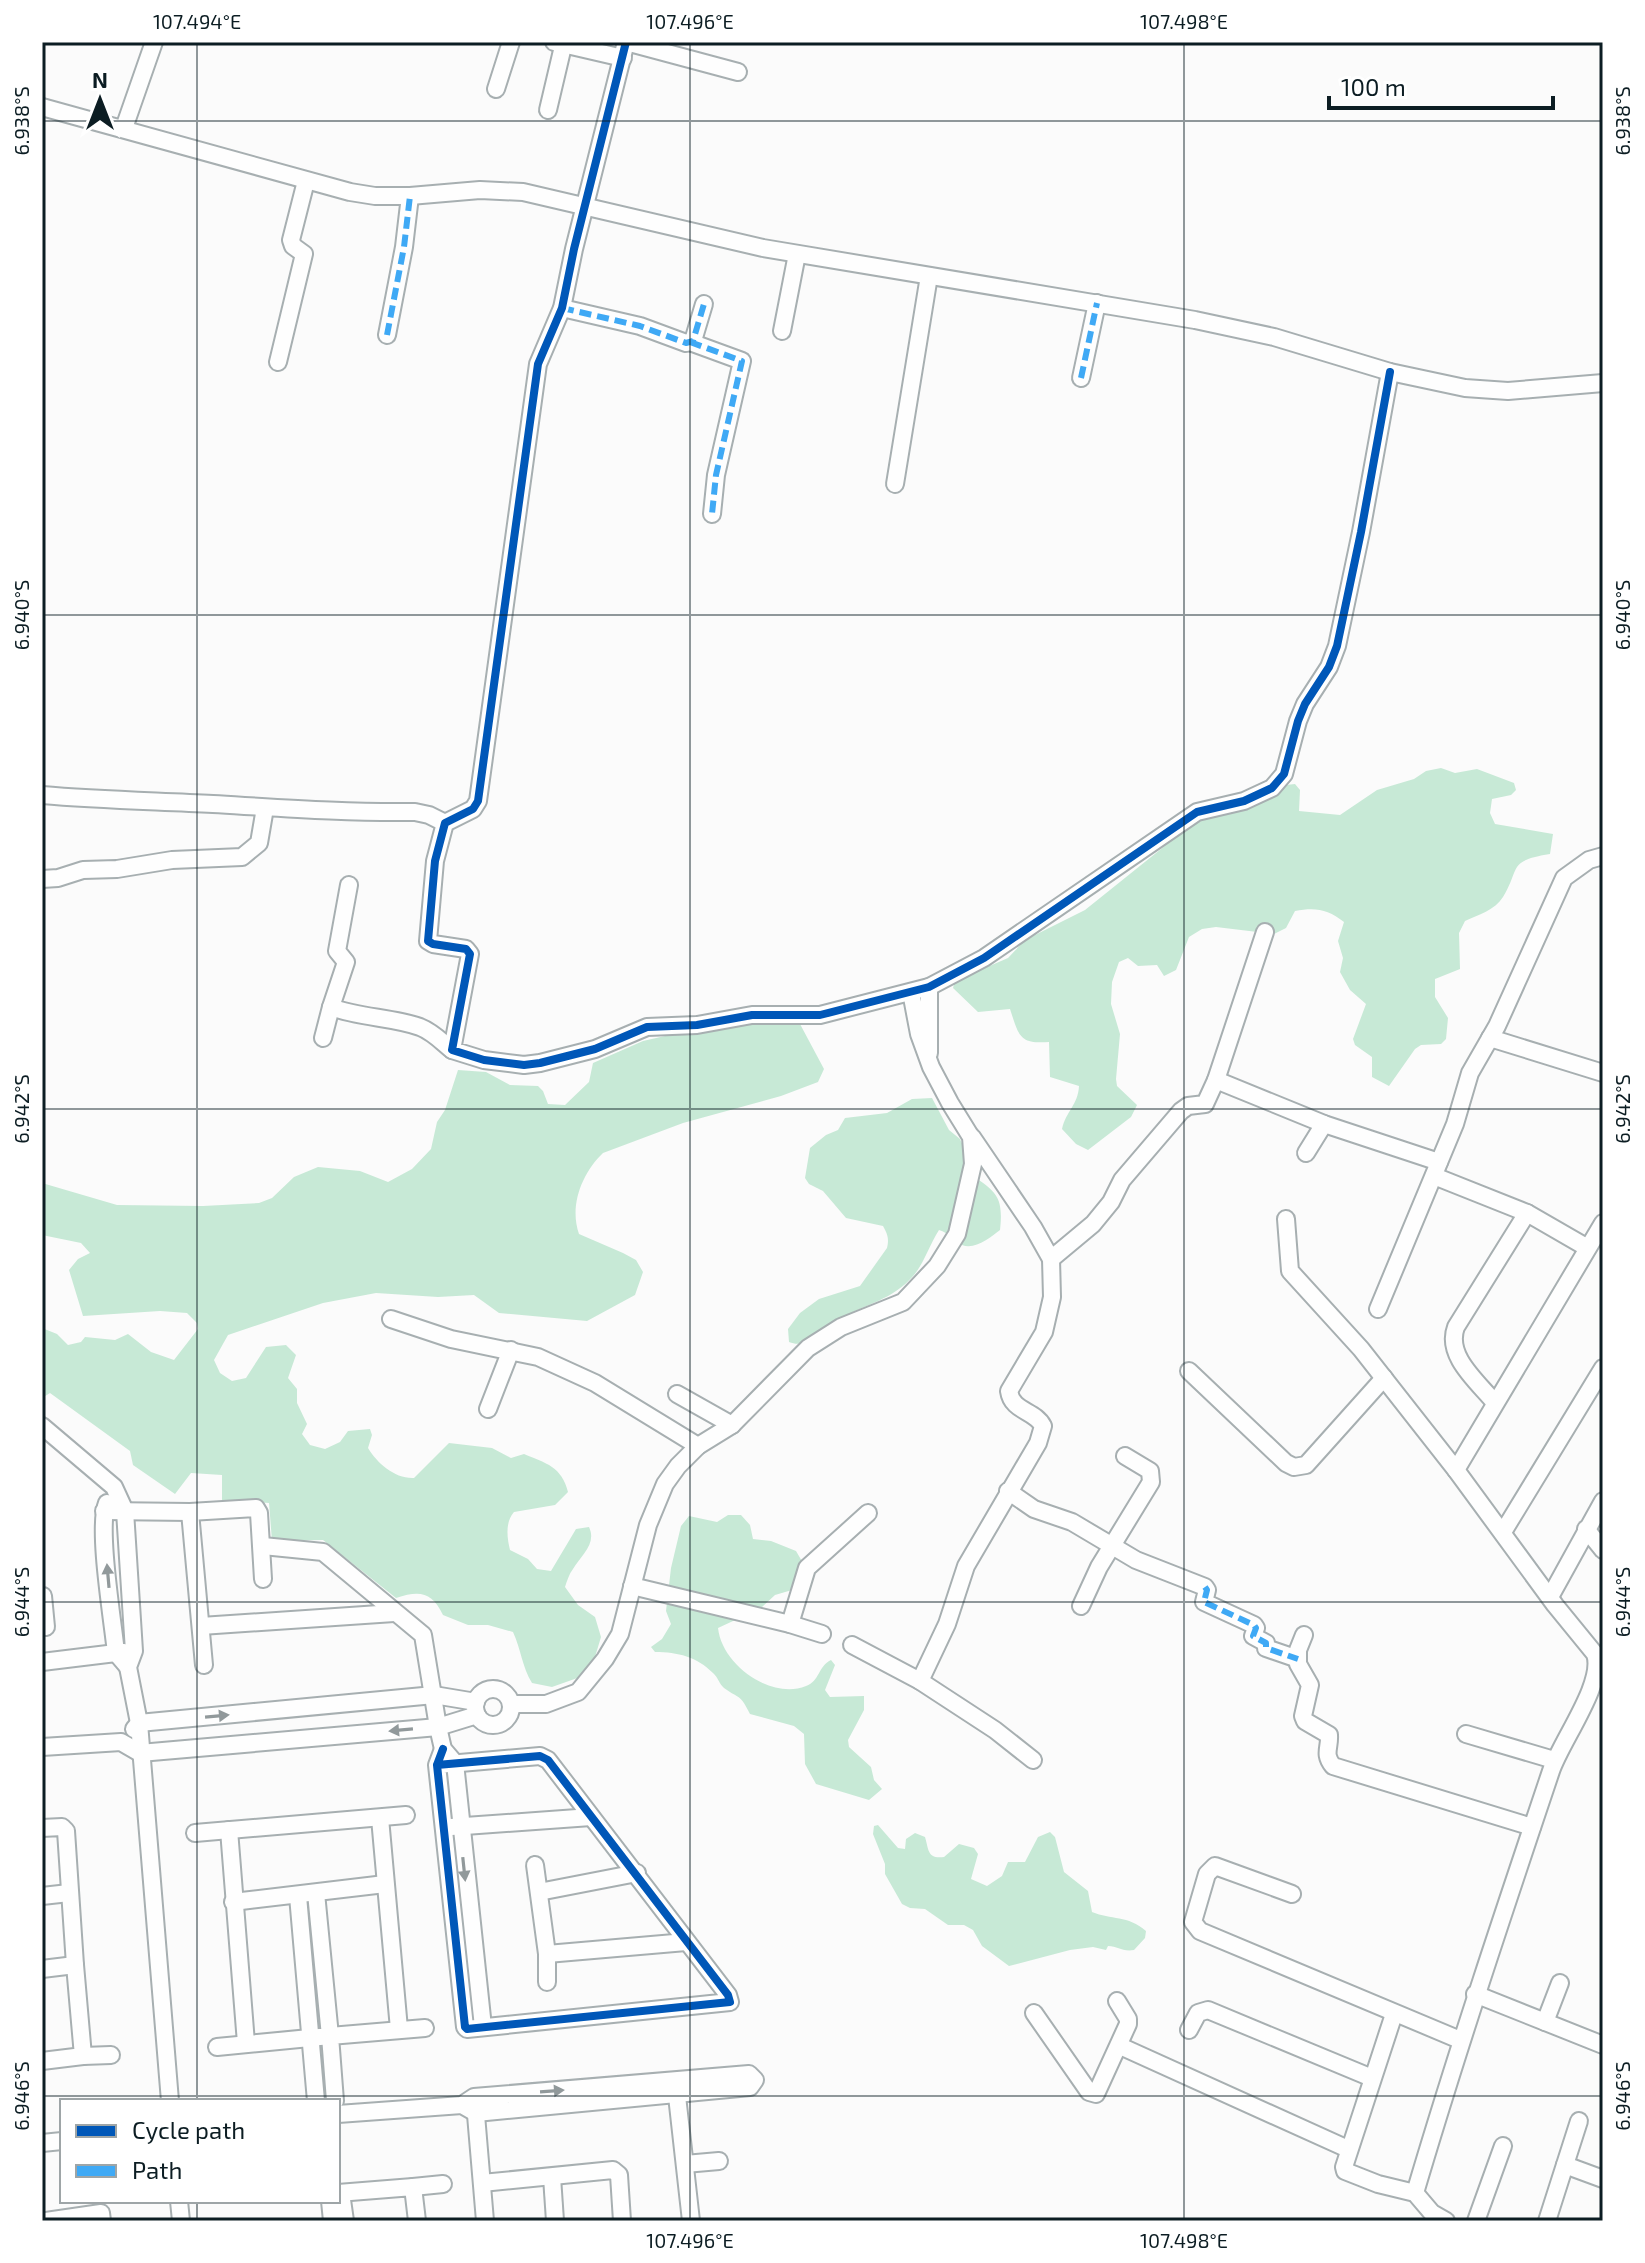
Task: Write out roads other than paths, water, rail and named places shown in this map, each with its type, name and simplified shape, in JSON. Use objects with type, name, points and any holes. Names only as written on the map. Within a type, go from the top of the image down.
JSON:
[{"type":"street","points":[[124,128],[154,42]]},
{"type":"street","points":[[496,89],[511,42]]},
{"type":"street","points":[[548,110],[561,43],[625,47],[738,72]]},
{"type":"street","points":[[452,1050],[470,954],[466,949],[428,941],[435,861],[445,823],[473,809],[478,801],[538,364],[562,308],[584,205],[625,47]]},
{"type":"street","points":[[42,107],[306,181],[375,196],[480,190],[523,192],[763,248],[1097,303],[1274,337],[1390,372],[1465,388],[1508,391],[1603,383]]},
{"type":"street","points":[[278,362],[304,254],[293,246],[291,240],[306,181]]},
{"type":"street","points":[[387,335],[404,247],[410,196]]},
{"type":"street","points":[[782,331],[797,254]]},
{"type":"street","points":[[895,484],[929,276]]},
{"type":"street","points":[[1081,378],[1097,303]]},
{"type":"street","points":[[690,342],[693,341],[704,304]]},
{"type":"street","points":[[562,308],[640,326],[742,361],[716,475],[712,514]]},
{"type":"street","points":[[331,1007],[418,1026],[452,1050],[484,1060],[532,1064],[595,1049],[636,1029],[647,1027],[697,1025],[752,1015],[820,1015],[929,987],[984,958],[1197,812],[1244,801],[1272,788],[1284,774],[1305,704],[1329,667],[1337,646],[1390,372]]},
{"type":"street","points":[[42,795],[321,813],[415,812],[445,823]]},
{"type":"street","points":[[42,879],[58,878],[83,870],[117,869],[172,860],[242,857],[259,843],[265,808]]},
{"type":"street","points":[[1378,1309],[1455,1124],[1470,1073],[1490,1038],[1564,878],[1589,860],[1603,856]]},
{"type":"street","points":[[323,1038],[346,962],[337,951],[349,885]]},
{"type":"street","points":[[1051,1259],[1093,1224],[1111,1202],[1122,1180],[1181,1111],[1188,1106],[1205,1104],[1216,1080],[1265,932]]},
{"type":"street","points":[[920,1681],[947,1624],[966,1566],[1038,1443],[1043,1426],[1037,1418],[1018,1408],[1010,1399],[1009,1391],[1044,1332],[1052,1297],[1051,1259],[950,1103],[929,1058],[922,1008],[929,987]]},
{"type":"street","points":[[911,992],[922,1008]]},
{"type":"street","points":[[1490,1038],[1603,1073]]},
{"type":"street","points":[[1216,1080],[1436,1169],[1527,1213],[1586,1247]]},
{"type":"street","points":[[1306,1153],[1324,1124]]},
{"type":"street","points":[[512,1704],[546,1704],[578,1692],[605,1659],[620,1634],[648,1525],[665,1484],[678,1466],[698,1446],[732,1425],[808,1348],[841,1327],[903,1302],[937,1266],[957,1234],[973,1164],[971,1137]]},
{"type":"street","points":[[1495,1403],[1454,1351],[1452,1338],[1527,1213]]},
{"type":"street","points":[[1286,1219],[1290,1271],[1384,1378],[1595,1654],[1597,1661],[1588,1696],[1554,1760],[1460,2040],[1415,2193]]},
{"type":"street","points":[[1456,1470],[1603,1223]]},
{"type":"street","points":[[391,1319],[451,1339],[538,1357],[584,1377],[698,1446]]},
{"type":"street","points":[[488,1409],[511,1350]]},
{"type":"street","points":[[1503,1532],[1603,1368]]},
{"type":"street","points":[[1189,1371],[1286,1463],[1294,1467],[1306,1465],[1384,1378]]},
{"type":"street","points":[[677,1394],[732,1425]]},
{"type":"street","points":[[42,1426],[114,1487],[125,1511],[131,1659],[170,2099]]},
{"type":"street","points":[[1081,1606],[1112,1545],[1151,1482],[1150,1471],[1125,1456]]},
{"type":"street","points":[[114,1487],[104,1511],[116,1653]]},
{"type":"street","points":[[1008,1491],[1034,1509],[1072,1522],[1136,1560],[1205,1587],[1204,1602],[1254,1625],[1253,1636],[1266,1643],[1266,1648],[1298,1659]]},
{"type":"street","points":[[1550,1597],[1603,1501]]},
{"type":"street","points":[[104,1511],[190,1512],[256,1508],[263,1546],[263,1579]]},
{"type":"street","points":[[190,1512],[204,1665]]},
{"type":"street","points":[[790,1624],[807,1568],[868,1513]]},
{"type":"street","points":[[1586,1529],[1603,1550]]},
{"type":"street","points":[[263,1546],[323,1552],[423,1635],[443,1749],[455,1763],[453,1827],[465,2027],[730,2002],[728,1995],[637,1873],[545,1758],[455,1763],[437,1765]]},
{"type":"street","points":[[632,1586],[822,1634]]},
{"type":"street","points":[[42,1593],[46,1627]]},
{"type":"street","points":[[201,1626],[394,1613]]},
{"type":"street","points":[[1304,1635],[1298,1659],[1299,1667],[1310,1685],[1303,1716],[1305,1721],[1329,1735],[1327,1759],[1333,1766],[1532,1827]]},
{"type":"street","points":[[852,1645],[920,1681],[995,1730],[1033,1760]]},
{"type":"street","points":[[42,1662],[116,1653],[131,1659]]},
{"type":"street","points":[[42,1747],[121,1742],[140,1753],[438,1727],[476,1708],[480,1695],[494,1689],[508,1696],[512,1704],[506,1721],[496,1725],[484,1723],[476,1708],[434,1695],[139,1723],[121,1742]]},
{"type":"street","points":[[1466,1734],[1554,1760]]},
{"type":"street","points":[[443,1749],[437,1765],[453,1827]]},
{"type":"street","points":[[195,1833],[406,1815]]},
{"type":"street","points":[[453,1827],[591,1817]]},
{"type":"street","points":[[380,1818],[399,2029]]},
{"type":"street","points":[[42,1828],[58,1827],[66,1831],[83,2056]]},
{"type":"street","points":[[229,1830],[246,2043]]},
{"type":"street","points":[[535,1865],[547,1954],[547,1982]]},
{"type":"street","points":[[1292,1894],[1215,1866],[1207,1874],[1193,1922],[1200,1931],[1460,2040]]},
{"type":"street","points":[[539,1892],[637,1873]]},
{"type":"street","points":[[233,1902],[385,1884]]},
{"type":"street","points":[[42,1896],[69,1893]]},
{"type":"street","points":[[316,1893],[335,2099]]},
{"type":"street","points":[[298,1896],[316,2099]]},
{"type":"street","points":[[547,1954],[686,1942]]},
{"type":"street","points":[[42,1969],[75,1965]]},
{"type":"street","points":[[1545,2022],[1560,1983]]},
{"type":"street","points":[[1475,1994],[1603,2045]]},
{"type":"street","points":[[1034,2013],[1092,2094],[1099,2091],[1120,2046],[1128,2019],[1117,2001]]},
{"type":"street","points":[[1189,2030],[1198,2013],[1208,2010],[1372,2078]]},
{"type":"street","points":[[1394,2014],[1348,2149],[1345,2171],[1378,2184],[1415,2193],[1435,2218]]},
{"type":"street","points":[[217,2047],[425,2028]]},
{"type":"street","points":[[1120,2046],[1348,2149]]},
{"type":"street","points":[[42,2061],[111,2055]]},
{"type":"street","points":[[340,2114],[677,2088],[691,2221]]},
{"type":"street","points":[[471,2105],[485,2221]]},
{"type":"street","points":[[1547,2221],[1579,2121]]},
{"type":"street","points":[[1476,2221],[1503,2146]]},
{"type":"street","points":[[685,2164],[719,2161]]},
{"type":"street","points":[[1565,2165],[1603,2179]]},
{"type":"street","points":[[482,2183],[609,2170],[617,2172],[622,2221]]},
{"type":"street","points":[[552,2177],[555,2221]]},
{"type":"street","points":[[340,2196],[443,2184]]},
{"type":"street","points":[[413,2187],[417,2221]]},
{"type":"street","points":[[46,2221],[100,2212]]}]
